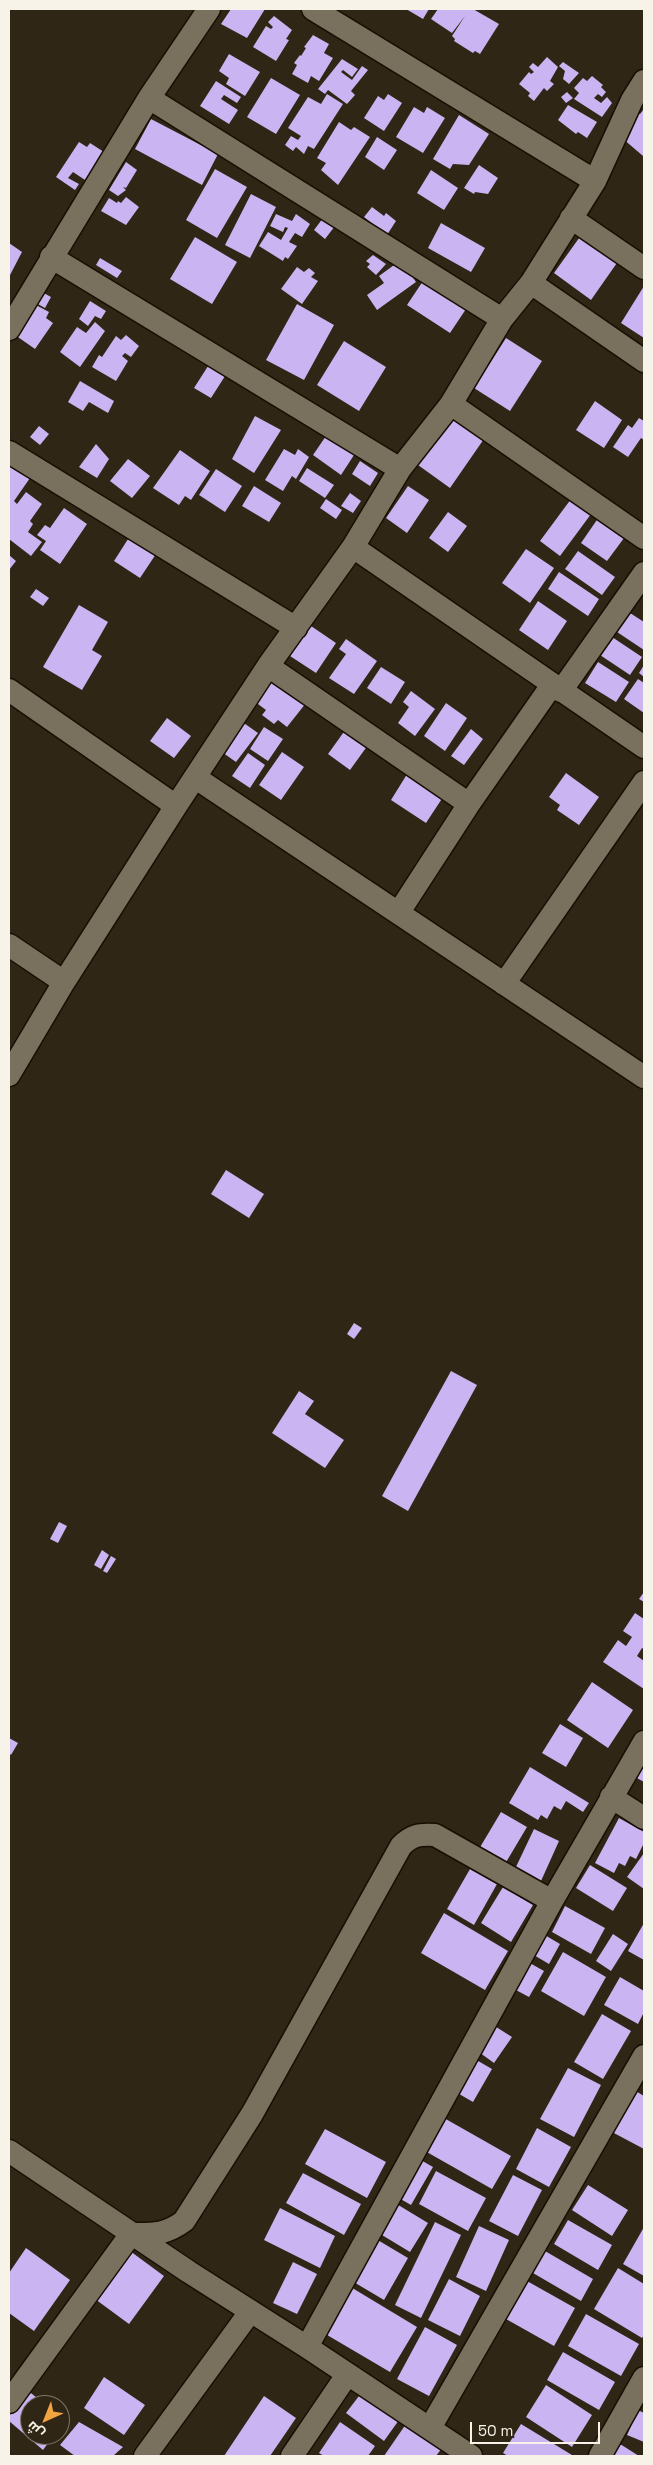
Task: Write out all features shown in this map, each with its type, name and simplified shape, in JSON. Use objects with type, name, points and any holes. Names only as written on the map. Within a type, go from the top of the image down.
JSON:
[{"type":"street","points":[[9,329],[149,98],[208,9]]},
{"type":"street","points":[[313,9],[595,181]]},
{"type":"street","points":[[9,1075],[64,982],[268,666],[353,547],[400,469],[451,404],[502,319],[531,283],[595,181],[632,100],[644,82]]},
{"type":"street","points":[[149,98],[502,319]]},
{"type":"street","points":[[571,218],[644,268]]},
{"type":"street","points":[[51,257],[400,469]]},
{"type":"street","points":[[531,283],[644,361]]},
{"type":"street","points":[[451,404],[644,538]]},
{"type":"street","points":[[9,452],[296,628]]},
{"type":"street","points":[[353,547],[644,747]]},
{"type":"street","points":[[399,912],[469,804],[644,574]]},
{"type":"street","points":[[268,666],[469,804]]},
{"type":"street","points":[[9,690],[176,806]]},
{"type":"street","points":[[196,778],[399,912],[644,1078]]},
{"type":"street","points":[[504,984],[644,782]]},
{"type":"street","points":[[9,945],[64,982]]},
{"type":"street","points":[[307,2348],[552,1901],[644,1742]]},
{"type":"street","points":[[611,1797],[644,1818]]},
{"type":"street","points":[[131,2234],[156,2234],[171,2230],[184,2220],[252,2114],[401,1846],[411,1836],[421,1834],[435,1835],[552,1901]]},
{"type":"street","points":[[430,2428],[644,2056]]},
{"type":"street","points":[[12,2160],[131,2234],[471,2456]]},
{"type":"street","points":[[9,2402],[131,2234]]},
{"type":"street","points":[[145,2456],[250,2312]]},
{"type":"street","points":[[292,2456],[347,2375]]},
{"type":"street","points":[[600,2456],[644,2378]]},
{"type":"building","points":[[231,9],[265,9],[247,38],[221,24]]},
{"type":"building","points":[[406,9],[429,9],[423,19]]},
{"type":"building","points":[[438,9],[473,9],[499,24],[480,54],[475,51],[473,53],[454,41],[455,39],[452,36],[465,16],[452,33],[431,19]]},
{"type":"building","points":[[274,16],[292,30],[286,39],[289,40],[276,61],[253,47],[266,26],[271,29],[273,27],[268,22]]},
{"type":"building","points":[[313,35],[329,44],[324,53],[333,58],[319,81],[311,76],[308,83],[292,74],[297,65],[294,63],[301,56],[306,48],[304,47]]},
{"type":"building","points":[[229,54],[260,72],[245,96],[226,84],[229,78],[219,71]]},
{"type":"building","points":[[547,57],[558,67],[550,81],[554,84],[547,91],[544,88],[534,101],[528,96],[530,93],[519,84],[529,72],[531,74],[534,72],[529,67],[533,63],[538,67]]},
{"type":"building","points":[[342,59],[358,69],[352,77],[343,70],[341,72],[352,80],[362,66],[368,70],[351,91],[355,95],[347,104],[328,90],[325,94],[318,89]]},
{"type":"building","points":[[563,62],[579,73],[569,84],[563,79],[565,71],[559,66]]},
{"type":"building","points":[[592,76],[603,85],[601,87],[606,92],[602,97],[598,94],[594,98],[601,103],[607,97],[612,103],[602,117],[574,99],[579,93],[574,88],[583,78],[587,81]]},
{"type":"building","points":[[271,78],[300,95],[276,134],[247,117]]},
{"type":"building","points":[[216,81],[241,97],[237,103],[224,95],[221,99],[238,110],[229,124],[200,106]]},
{"type":"building","points":[[567,92],[573,98],[566,103],[561,97]]},
{"type":"building","points":[[327,94],[343,104],[314,149],[308,146],[304,154],[296,147],[293,151],[285,145],[291,136],[298,140],[301,136],[288,128],[308,97],[321,104]]},
{"type":"building","points":[[388,94],[402,103],[384,131],[364,118],[378,96],[384,100]]},
{"type":"building","points":[[568,105],[597,122],[587,138],[578,132],[576,134],[558,120]]},
{"type":"building","points":[[414,107],[424,113],[427,107],[445,118],[423,153],[396,137]]},
{"type":"building","points":[[644,109],[643,156],[622,138],[636,113],[640,114]]},
{"type":"building","points":[[459,115],[489,134],[469,165],[453,164],[450,169],[433,159]]},
{"type":"building","points":[[151,119],[218,154],[202,185],[135,149]]},
{"type":"building","points":[[339,122],[351,130],[354,127],[370,137],[338,185],[321,170],[326,163],[317,158]]},
{"type":"building","points":[[377,137],[397,150],[384,170],[365,157]]},
{"type":"building","points":[[79,142],[87,147],[90,143],[104,152],[85,180],[73,172],[68,178],[79,184],[75,190],[56,177]]},
{"type":"building","points":[[126,162],[137,170],[126,188],[123,187],[126,190],[118,196],[109,190]]},
{"type":"building","points":[[479,165],[498,178],[488,194],[475,192],[474,194],[464,188]]},
{"type":"building","points":[[215,169],[247,187],[217,238],[186,220]]},
{"type":"building","points":[[431,170],[458,188],[444,210],[417,193]]},
{"type":"building","points":[[251,194],[276,207],[250,258],[225,245]]},
{"type":"building","points":[[126,197],[139,207],[126,225],[101,211],[109,198],[117,203],[118,201],[121,203]]},
{"type":"building","points":[[372,207],[384,216],[386,213],[396,221],[387,235],[364,217]]},
{"type":"building","points":[[276,214],[292,221],[296,214],[310,224],[302,237],[295,233],[289,242],[297,246],[288,259],[285,257],[283,261],[259,246],[268,232],[281,240],[288,228],[285,227],[283,232],[270,226]]},
{"type":"building","points":[[323,218],[335,226],[325,239],[314,230]]},
{"type":"building","points":[[441,223],[485,248],[471,272],[428,248]]},
{"type":"building","points":[[582,234],[619,260],[591,300],[554,273]]},
{"type":"building","points":[[195,237],[237,262],[212,304],[170,279]]},
{"type":"building","points":[[9,243],[22,252],[9,277]]},
{"type":"building","points":[[373,255],[386,264],[376,275],[367,267],[370,264],[366,261]]},
{"type":"building","points":[[100,258],[122,271],[117,278],[96,265]]},
{"type":"building","points":[[401,260],[416,282],[377,310],[367,295],[384,283],[379,276]]},
{"type":"building","points":[[297,267],[304,272],[309,268],[315,273],[311,277],[318,281],[302,304],[281,289]]},
{"type":"building","points":[[423,281],[466,309],[450,333],[407,305]]},
{"type":"building","points":[[644,286],[644,338],[621,323]]},
{"type":"building","points":[[42,292],[51,297],[45,308],[36,303]]},
{"type":"building","points":[[90,301],[106,311],[101,319],[95,316],[88,326],[79,319]]},
{"type":"building","points":[[34,304],[49,312],[46,318],[53,323],[35,349],[15,335]]},
{"type":"building","points":[[297,304],[334,325],[304,380],[266,360]]},
{"type":"building","points":[[95,322],[105,331],[80,367],[60,352],[77,327],[86,333]]},
{"type":"building","points":[[126,335],[139,346],[131,357],[125,353],[122,356],[128,361],[116,381],[92,367],[99,355],[102,357],[116,336],[121,340]]},
{"type":"building","points":[[506,338],[542,361],[510,411],[474,388]]},
{"type":"building","points":[[344,341],[386,367],[359,411],[317,385]]},
{"type":"building","points":[[210,363],[227,373],[211,398],[194,388]]},
{"type":"building","points":[[80,381],[114,401],[108,413],[89,402],[83,411],[68,402]]},
{"type":"building","points":[[595,401],[622,420],[604,448],[576,430]]},
{"type":"building","points":[[453,414],[486,436],[450,488],[418,465]]},
{"type":"building","points":[[255,416],[281,430],[254,473],[232,459]]},
{"type":"building","points":[[639,418],[644,421],[644,440],[641,438],[628,457],[613,447],[628,425],[632,428]]},
{"type":"building","points":[[39,426],[49,434],[40,445],[30,437]]},
{"type":"building","points":[[326,436],[354,455],[341,475],[313,455]]},
{"type":"building","points":[[96,444],[109,459],[97,478],[79,467]]},
{"type":"building","points":[[284,449],[295,455],[298,449],[309,457],[296,479],[292,476],[283,491],[265,480]]},
{"type":"building","points":[[180,450],[210,471],[191,500],[185,496],[179,505],[153,488]]},
{"type":"building","points":[[128,459],[150,476],[132,498],[110,481]]},
{"type":"building","points":[[360,461],[378,473],[370,486],[352,474]]},
{"type":"building","points":[[9,463],[30,478],[14,501],[17,504],[26,492],[42,504],[30,521],[33,524],[28,532],[42,542],[31,556],[9,539]]},
{"type":"building","points":[[307,468],[334,485],[325,498],[299,481]]},
{"type":"building","points":[[216,469],[242,486],[225,512],[199,495]]},
{"type":"building","points":[[254,486],[281,503],[269,522],[242,506]]},
{"type":"building","points":[[408,486],[429,500],[407,533],[386,518]]},
{"type":"building","points":[[350,493],[361,501],[353,513],[341,506]]},
{"type":"building","points":[[574,495],[594,510],[560,556],[540,541]]},
{"type":"building","points":[[326,499],[342,510],[336,519],[320,508]]},
{"type":"building","points":[[64,508],[87,524],[60,564],[40,550],[46,541],[37,535],[45,525],[50,528]]},
{"type":"building","points":[[448,512],[467,526],[448,552],[429,538]]},
{"type":"building","points":[[601,514],[627,534],[607,561],[581,543]]},
{"type":"building","points":[[130,536],[156,554],[140,578],[114,561]]},
{"type":"building","points":[[526,549],[554,568],[530,603],[502,583]]},
{"type":"building","points":[[578,551],[615,577],[602,595],[565,569]]},
{"type":"building","points":[[9,555],[16,561],[9,570]]},
{"type":"building","points":[[559,572],[599,599],[588,616],[548,589]]},
{"type":"building","points":[[36,589],[49,598],[43,606],[30,597]]},
{"type":"building","points":[[538,601],[567,621],[548,650],[519,630]]},
{"type":"building","points":[[79,605],[108,622],[92,650],[102,656],[82,690],[43,667]]},
{"type":"building","points":[[630,613],[644,622],[644,650],[617,632]]},
{"type":"building","points":[[311,626],[336,643],[316,673],[290,656]]},
{"type":"building","points":[[609,635],[642,657],[630,675],[597,653]]},
{"type":"building","points":[[346,639],[377,661],[354,694],[329,678],[346,654],[339,649]]},
{"type":"building","points":[[598,662],[629,682],[616,702],[585,683]]},
{"type":"building","points":[[644,665],[644,677],[639,673]]},
{"type":"building","points":[[381,667],[405,682],[391,704],[367,688]]},
{"type":"building","points":[[273,677],[306,703],[287,727],[278,720],[274,724],[262,715],[266,710],[254,701]]},
{"type":"building","points":[[638,679],[644,683],[644,713],[624,699]]},
{"type":"building","points":[[411,691],[435,709],[415,736],[398,723],[409,707],[403,702]]},
{"type":"building","points":[[446,703],[467,718],[445,751],[424,736]]},
{"type":"building","points":[[167,718],[191,736],[174,758],[150,741]]},
{"type":"building","points":[[241,721],[258,733],[236,762],[219,750]]},
{"type":"building","points":[[264,727],[283,739],[268,761],[250,749]]},
{"type":"building","points":[[346,729],[368,745],[350,770],[328,754]]},
{"type":"building","points":[[471,729],[483,739],[464,765],[451,756]]},
{"type":"building","points":[[282,752],[304,767],[281,800],[259,785]]},
{"type":"building","points":[[248,753],[265,765],[250,788],[232,776]]},
{"type":"building","points":[[409,771],[445,794],[426,823],[391,800]]},
{"type":"building","points":[[566,773],[599,797],[579,825],[557,810],[560,805],[549,797]]},
{"type":"building","points":[[226,1170],[264,1194],[249,1218],[211,1194]]},
{"type":"building","points":[[354,1323],[362,1328],[354,1339],[347,1334]]},
{"type":"building","points":[[451,1371],[477,1385],[408,1511],[382,1496]]},
{"type":"building","points":[[299,1391],[314,1401],[305,1414],[344,1440],[325,1468],[272,1433]]},
{"type":"building","points":[[59,1522],[67,1526],[58,1543],[50,1539]]},
{"type":"building","points":[[102,1550],[109,1555],[101,1569],[94,1565]]},
{"type":"building","points":[[111,1556],[116,1559],[107,1573],[103,1571]]},
{"type":"building","points":[[644,1592],[644,1602],[639,1599]]},
{"type":"building","points":[[635,1613],[644,1619],[644,1649],[642,1648],[637,1656],[644,1661],[644,1689],[603,1662],[618,1640],[626,1646],[632,1637],[623,1631]]},
{"type":"building","points":[[592,1682],[633,1710],[608,1748],[567,1720]]},
{"type":"building","points":[[560,1724],[583,1738],[566,1767],[542,1753]]},
{"type":"building","points":[[9,1738],[18,1743],[11,1755],[9,1753]]},
{"type":"building","points":[[644,1762],[644,1782],[635,1777]]},
{"type":"building","points":[[530,1767],[589,1803],[583,1812],[566,1801],[561,1810],[554,1806],[547,1819],[541,1815],[538,1820],[509,1803]]},
{"type":"building","points":[[501,1812],[527,1827],[502,1869],[476,1854]]},
{"type":"building","points":[[619,1818],[644,1832],[644,1843],[636,1859],[630,1856],[625,1866],[619,1863],[614,1873],[595,1863]]},
{"type":"building","points":[[534,1829],[559,1841],[541,1881],[515,1869]]},
{"type":"building","points":[[644,1853],[644,1889],[627,1877]]},
{"type":"building","points":[[590,1865],[627,1888],[613,1911],[576,1888]]},
{"type":"building","points":[[470,1869],[497,1884],[474,1925],[447,1909]]},
{"type":"building","points":[[503,1887],[533,1905],[511,1942],[481,1923]]},
{"type":"building","points":[[565,1906],[605,1928],[591,1954],[552,1932]]},
{"type":"building","points":[[444,1913],[508,1951],[485,1990],[421,1953]]},
{"type":"building","points":[[644,1923],[644,1960],[628,1951]]},
{"type":"building","points":[[543,1934],[560,1944],[549,1964],[532,1954]]},
{"type":"building","points":[[613,1934],[628,1944],[611,1971],[596,1961]]},
{"type":"building","points":[[563,1952],[606,1977],[584,2016],[541,1991]]},
{"type":"building","points":[[528,1962],[544,1971],[529,1997],[514,1989]]},
{"type":"building","points":[[620,1977],[644,1991],[644,2012],[638,2024],[604,2005]]},
{"type":"building","points":[[602,2014],[631,2031],[603,2079],[574,2062]]},
{"type":"building","points":[[493,2025],[512,2037],[494,2063],[476,2050]]},
{"type":"building","points":[[473,2058],[492,2069],[473,2102],[454,2091]]},
{"type":"building","points":[[568,2068],[601,2085],[574,2137],[540,2119]]},
{"type":"building","points":[[634,2090],[644,2096],[644,2149],[612,2132]]},
{"type":"building","points":[[444,2118],[511,2156],[492,2189],[425,2151]]},
{"type":"building","points":[[537,2128],[571,2147],[549,2187],[516,2169]]},
{"type":"building","points":[[325,2129],[386,2162],[367,2198],[305,2164]]},
{"type":"building","points":[[419,2159],[433,2167],[411,2205],[397,2197]]},
{"type":"building","points":[[436,2171],[486,2198],[468,2231],[419,2204]]},
{"type":"building","points":[[303,2173],[361,2204],[344,2235],[286,2203]]},
{"type":"building","points":[[513,2175],[542,2190],[518,2236],[489,2221]]},
{"type":"building","points":[[588,2185],[628,2210],[612,2236],[572,2210]]},
{"type":"building","points":[[395,2203],[428,2223],[410,2252],[377,2232]]},
{"type":"building","points":[[280,2208],[335,2236],[320,2268],[264,2240]]},
{"type":"building","points":[[568,2220],[612,2245],[598,2270],[554,2244]]},
{"type":"building","points":[[435,2222],[461,2235],[421,2318],[395,2305]]},
{"type":"building","points":[[479,2226],[509,2240],[486,2291],[456,2277]]},
{"type":"building","points":[[644,2227],[644,2276],[623,2264]]},
{"type":"building","points":[[376,2239],[408,2258],[384,2300],[352,2281]]},
{"type":"building","points":[[26,2248],[70,2280],[34,2331],[9,2313],[9,2273]]},
{"type":"building","points":[[130,2251],[164,2276],[129,2324],[95,2299]]},
{"type":"building","points":[[545,2251],[593,2279],[581,2301],[533,2273]]},
{"type":"building","points":[[293,2262],[317,2274],[297,2314],[273,2303]]},
{"type":"building","points":[[618,2268],[644,2284],[644,2335],[642,2338],[594,2309]]},
{"type":"building","points":[[449,2279],[480,2296],[460,2336],[428,2320]]},
{"type":"building","points":[[527,2281],[575,2308],[554,2346],[506,2319]]},
{"type":"building","points":[[349,2286],[417,2327],[390,2372],[322,2332]]},
{"type":"building","points":[[586,2314],[639,2344],[621,2376],[568,2346]]},
{"type":"building","points":[[425,2327],[457,2345],[429,2396],[397,2379]]},
{"type":"building","points":[[563,2352],[615,2382],[599,2410],[547,2380]]},
{"type":"building","points":[[104,2377],[145,2405],[124,2435],[84,2408]]},
{"type":"building","points":[[546,2385],[592,2415],[572,2447],[526,2417]]},
{"type":"building","points":[[27,2390],[33,2395],[23,2395]]},
{"type":"building","points":[[362,2392],[399,2420],[384,2441],[346,2413]]},
{"type":"building","points":[[264,2396],[296,2418],[270,2456],[224,2456]]},
{"type":"building","points":[[20,2399],[20,2430],[9,2421],[9,2414]]},
{"type":"building","points":[[638,2410],[644,2413],[644,2442],[627,2435]]},
{"type":"building","points":[[79,2422],[123,2447],[113,2456],[75,2456],[60,2445],[70,2445],[70,2433]]},
{"type":"building","points":[[340,2422],[375,2446],[368,2456],[324,2456],[319,2453]]},
{"type":"building","points":[[406,2424],[442,2448],[436,2456],[384,2456]]},
{"type":"building","points":[[521,2424],[572,2455],[508,2456],[503,2453]]},
{"type":"building","points":[[620,2444],[639,2456],[612,2456]]},
{"type":"building","points":[[37,2445],[47,2445],[43,2450]]}]
